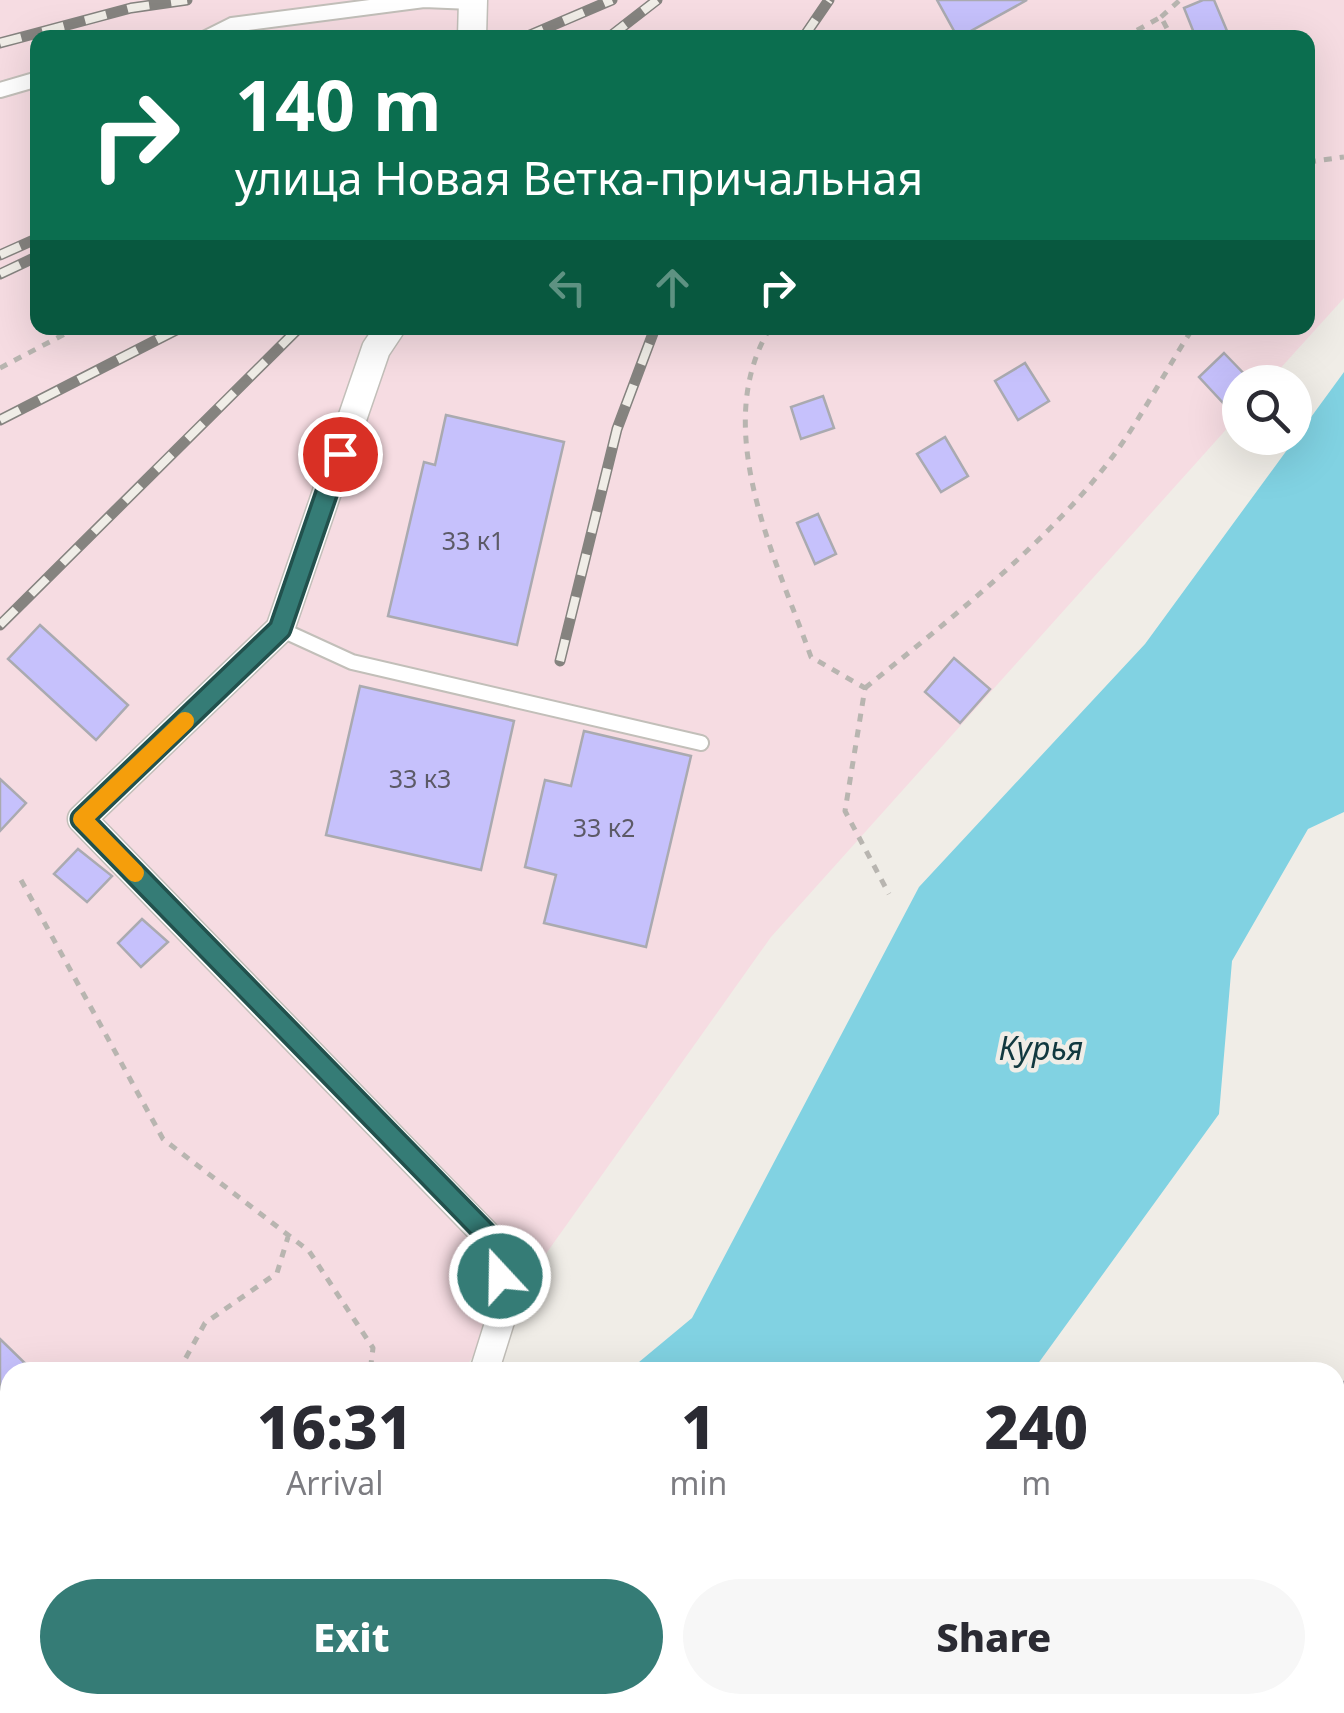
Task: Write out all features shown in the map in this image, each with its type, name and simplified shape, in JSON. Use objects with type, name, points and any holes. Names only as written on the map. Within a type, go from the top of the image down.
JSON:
[{"type":"street","points":[[472,1],[472,30]]},
{"type":"street","points":[[385,335],[376,349],[280,629],[82,819],[496,1244],[504,1308],[487,1362]]},
{"type":"lane","points":[[221,30],[232,24],[424,0],[472,1]]},
{"type":"lane","points":[[0,90],[30,81]]},
{"type":"lane","points":[[280,629],[352,662],[701,743]]},
{"type":"path","points":[[1137,30],[1180,0]]},
{"type":"path","points":[[1161,17],[1168,30]]},
{"type":"path","points":[[1315,161],[1343,158]]},
{"type":"path","points":[[0,368],[63,335]]},
{"type":"path","points":[[766,335],[754,354],[744,442],[763,522],[811,657],[865,688]]},
{"type":"path","points":[[890,894],[845,811],[865,688],[957,614],[1048,527],[1115,453],[1189,335]]},
{"type":"path","points":[[21,880],[164,1139],[310,1251],[372,1348],[371,1362]]},
{"type":"path","points":[[184,1362],[205,1323],[277,1272],[288,1235]]},
{"type":"shaded area","points":[[0,0],[1344,0],[1344,298],[1315,330],[1315,30],[30,30],[30,335],[1311,335],[1283,365],[1222,365],[1222,434],[771,937],[469,1362],[0,1362]]},
{"type":"water","name":"Курья","points":[[1344,372],[1344,812],[1308,829],[1232,961],[1219,1114],[1039,1362],[639,1362],[692,1318],[919,887],[1145,644],[1283,455],[1312,455],[1312,416]]},
{"type":"building","points":[[937,0],[1027,0],[973,30],[954,30]]},
{"type":"building","points":[[1214,0],[1227,30],[1193,30],[1184,8]]},
{"type":"building","points":[[1224,353],[1236,365],[1222,365],[1222,402],[1199,377]]},
{"type":"building","points":[[1025,363],[1049,401],[1018,420],[995,381]]},
{"type":"building","points":[[823,396],[834,428],[801,439],[791,407]]},
{"type":"building","points":[[446,415],[564,442],[517,645],[388,616],[424,462],[435,465]]},
{"type":"building","points":[[945,437],[968,476],[941,492],[917,454]]},
{"type":"building","points":[[818,514],[836,554],[815,564],[797,523]]},
{"type":"building","points":[[40,625],[128,705],[96,740],[8,659]]},
{"type":"building","points":[[954,658],[990,689],[960,723],[925,692]]},
{"type":"building","points":[[360,686],[514,721],[481,870],[326,835]]},
{"type":"building","points":[[584,731],[691,756],[646,947],[544,923],[556,875],[525,867],[545,780],[571,786]]},
{"type":"building","points":[[0,779],[26,803],[0,831]]},
{"type":"building","points":[[78,849],[112,876],[87,902],[54,874]]},
{"type":"building","points":[[142,919],[168,942],[141,967],[118,943]]},
{"type":"building","points":[[0,1339],[24,1362],[0,1362]]},
{"type":"railway","points":[[49,30],[131,8],[187,0]]},
{"type":"railway","points":[[542,30],[612,0]]},
{"type":"railway","points":[[618,30],[657,0]]},
{"type":"railway","points":[[808,30],[829,0]]},
{"type":"railway","points":[[0,43],[30,35]]},
{"type":"railway","points":[[0,255],[30,242]]},
{"type":"railway","points":[[0,274],[30,260]]},
{"type":"railway","points":[[0,420],[166,335]]},
{"type":"railway","points":[[0,625],[292,335]]},
{"type":"railway","points":[[560,661],[617,429],[652,335]]},
{"type":"slow traffic","points":[[135,873],[82,819],[185,721]]},
{"type":"route","points":[[340,454],[280,629],[82,819],[496,1244],[500,1276]]}]
